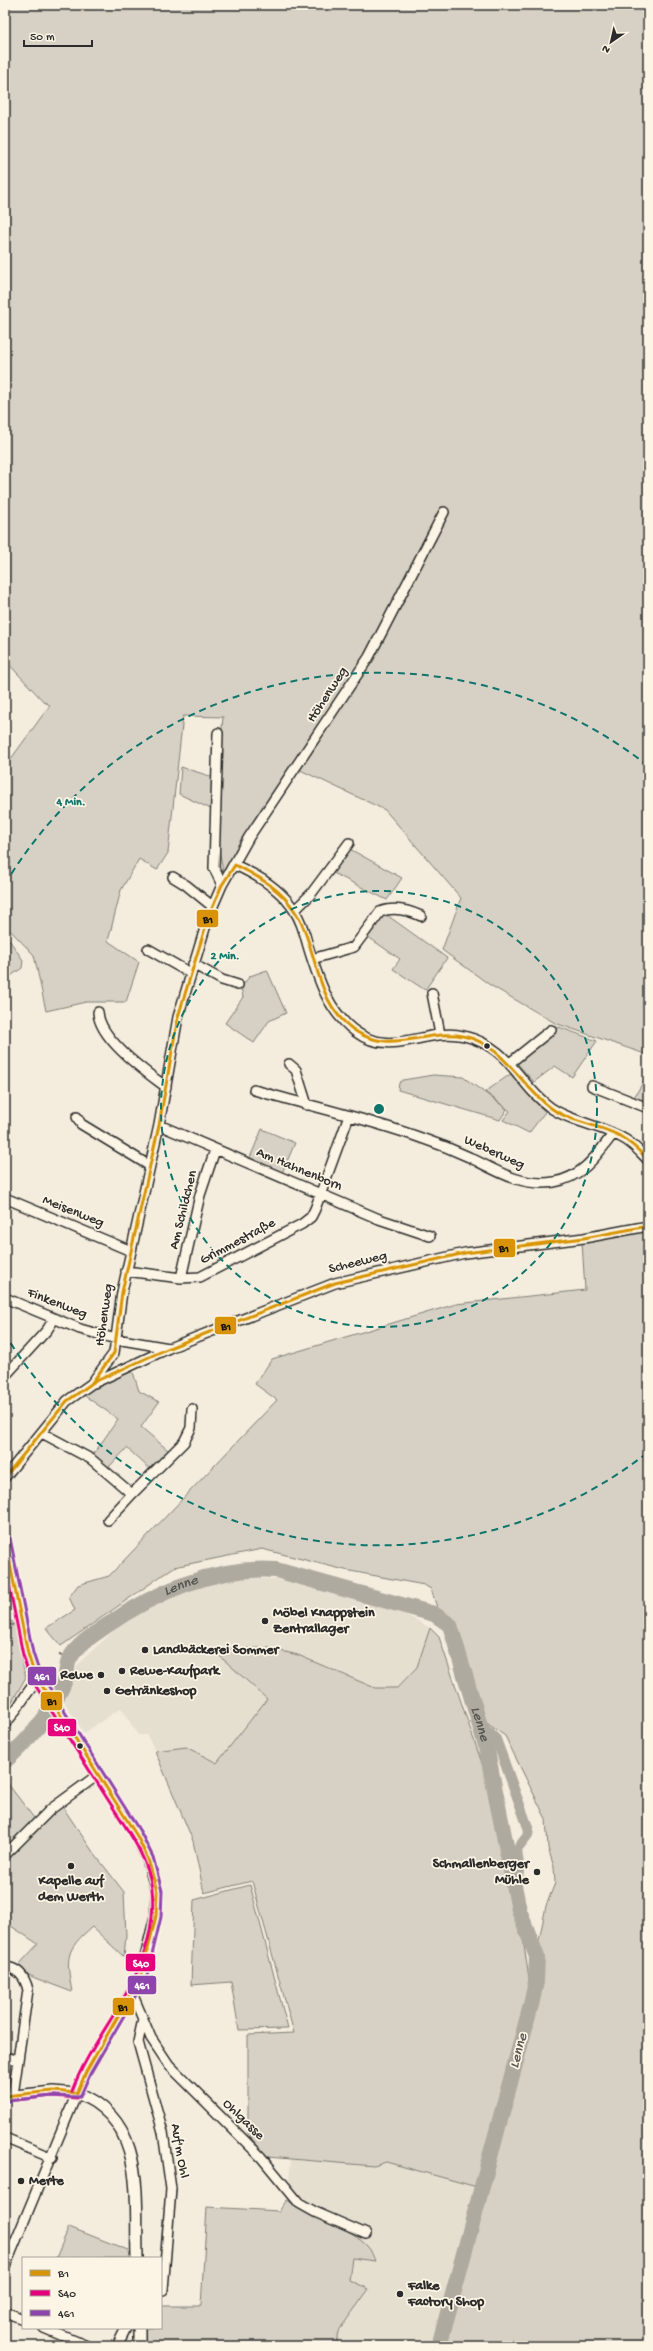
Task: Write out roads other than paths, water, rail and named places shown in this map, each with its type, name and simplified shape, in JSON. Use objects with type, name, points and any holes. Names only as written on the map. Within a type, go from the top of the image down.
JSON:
[{"type":"street","name":"Höhenweg","points":[[5,1477],[42,1433],[67,1400],[91,1384],[112,1358],[126,1271],[159,1125],[178,1017],[212,906],[249,837],[369,657],[444,512]]},
{"type":"street","points":[[218,733],[214,868],[222,885]]},
{"type":"street","points":[[295,910],[311,894],[350,843]]},
{"type":"street","points":[[235,865],[270,885],[295,910],[323,989],[343,1021],[357,1033],[381,1043],[397,1044],[440,1034],[463,1035],[479,1041],[511,1062],[539,1098],[551,1108],[569,1118],[613,1134],[630,1142],[648,1160]]},
{"type":"street","points":[[173,877],[186,885],[212,906]]},
{"type":"street","points":[[312,959],[354,947],[380,912],[385,910],[406,910],[421,916]]},
{"type":"street","points":[[148,948],[192,969],[238,985]]},
{"type":"street","points":[[432,993],[440,1034]]},
{"type":"street","points":[[98,1012],[100,1023],[122,1050],[166,1087]]},
{"type":"street","points":[[511,1062],[551,1030]]},
{"type":"street","points":[[289,1064],[296,1070],[307,1105]]},
{"type":"street","points":[[592,1086],[648,1108]]},
{"type":"street","name":"Weberweg","points":[[254,1090],[423,1138],[457,1152],[514,1180],[530,1183],[555,1182],[580,1172],[588,1166],[613,1134]]},
{"type":"street","points":[[319,1194],[349,1116]]},
{"type":"street","points":[[77,1117],[81,1124],[150,1166]]},
{"type":"street","name":"Am Hahnenborn","points":[[159,1125],[379,1219],[430,1236]]},
{"type":"street","name":"Am Schildchen","points":[[181,1278],[200,1195],[215,1150]]},
{"type":"street","name":"Grimmestraße","points":[[126,1271],[181,1278],[207,1275],[302,1224],[312,1213],[319,1194]]},
{"type":"street","name":"Meisenweg","points":[[5,1198],[131,1251]]},
{"type":"street","name":"Scheeweg","points":[[91,1384],[169,1348],[303,1295],[354,1278],[465,1253],[584,1238],[648,1226]]},
{"type":"street","name":"Finkenweg","points":[[5,1298],[54,1319],[116,1339],[169,1348]]},
{"type":"street","points":[[5,1376],[47,1330],[54,1319]]},
{"type":"street","points":[[108,1520],[184,1442],[191,1428],[192,1408]]},
{"type":"street","points":[[42,1433],[91,1459],[132,1494]]},
{"type":"street","points":[[5,1539],[30,1664],[40,1683],[137,1836],[148,1859],[157,1890],[156,1916],[151,1942],[142,1974],[86,2072],[52,2158],[5,2267]]},
{"type":"street","points":[[5,1724],[16,1710],[26,1692],[40,1683]]},
{"type":"street","points":[[5,1855],[51,1809],[99,1774]]},
{"type":"street","points":[[5,1967],[19,1972],[24,1977],[28,1990],[17,2060],[9,2096],[53,2091],[77,2093],[93,2100],[104,2108],[121,2128],[129,2145],[134,2174],[137,2257]]},
{"type":"street","name":"Ohlgasse","points":[[132,1993],[156,2048],[174,2071],[256,2152],[299,2203],[315,2212],[366,2234]]},
{"type":"street","name":"Auf'm Ohl","points":[[143,2019],[138,2042],[163,2132],[171,2189],[163,2290]]},
{"type":"street","points":[[5,2057],[17,2060]]},
{"type":"street","points":[[5,2138],[52,2158]]},
{"type":"street","points":[[5,2312],[22,2319]]},
{"type":"street","points":[[46,2329],[87,2346]]},
{"type":"street","points":[[117,2346],[126,2329]]},
{"type":"street","points":[[139,2329],[140,2346]]},
{"type":"waterway","name":"Lenne","points":[[5,1761],[28,1739],[48,1713],[64,1683],[69,1660],[81,1644],[106,1626],[145,1602],[165,1592],[208,1577],[231,1572],[276,1570],[434,1614],[450,1625],[486,1746],[519,1910],[537,1957],[536,1982],[531,2005],[439,2346]]},
{"type":"waterway","points":[[5,1623],[12,1625]]},
{"type":"waterway","points":[[60,1655],[70,1658]]},
{"type":"waterway","points":[[480,1724],[496,1739],[529,1830],[528,1835],[517,1849],[520,1873],[515,1884]]},
{"type":"place","name":"Möbel Knappstein Zentrallager","points":[[265,1621]]},
{"type":"place","name":"Landbäckerei Sommer","points":[[145,1650]]},
{"type":"place","name":"Rewe-Kaufpark","points":[[122,1671]]},
{"type":"place","name":"Rewe","points":[[101,1675]]},
{"type":"place","name":"Getränkeshop","points":[[107,1691]]},
{"type":"place","name":"Kapelle auf dem Werth","points":[[71,1866]]},
{"type":"place","name":"Schmallenberger Mühle","points":[[537,1872]]},
{"type":"place","name":"Merte","points":[[21,2181]]},
{"type":"place","name":"Falke Factory Shop","points":[[400,2294]]}]
